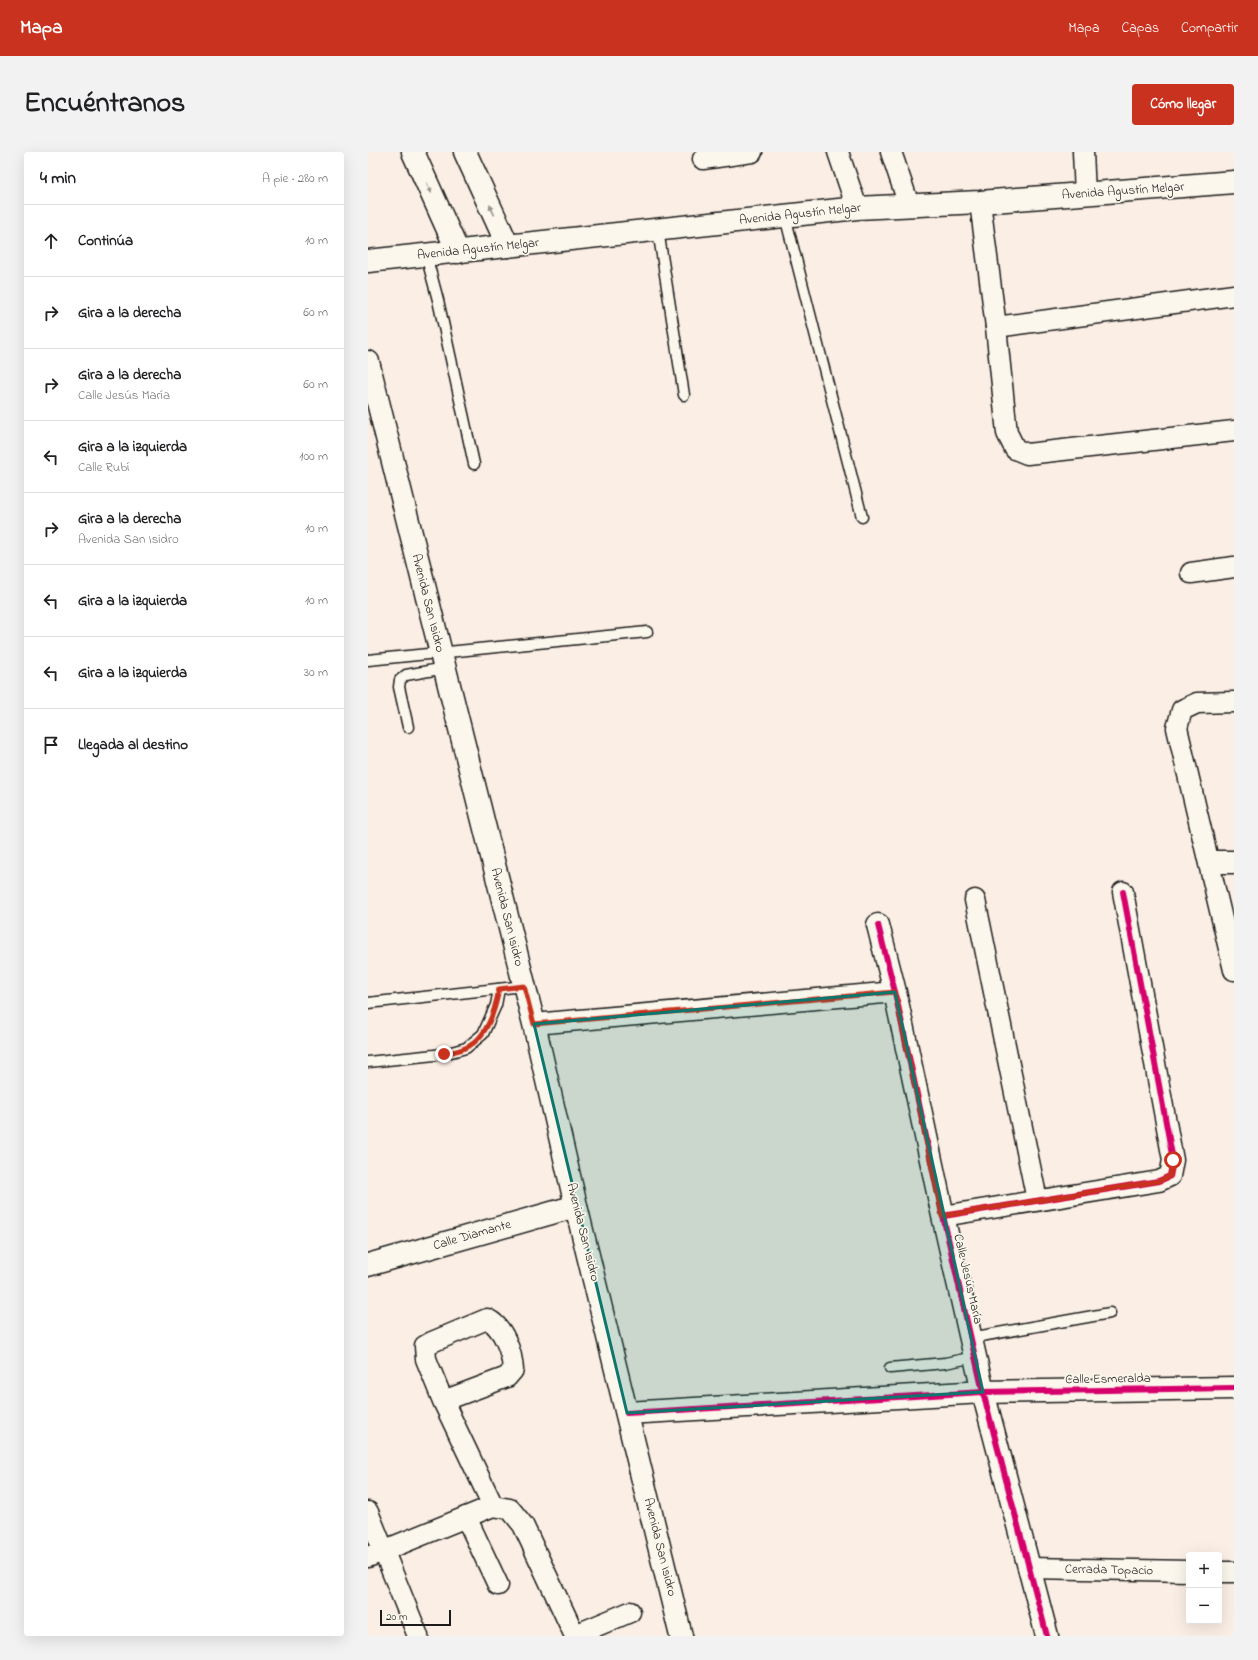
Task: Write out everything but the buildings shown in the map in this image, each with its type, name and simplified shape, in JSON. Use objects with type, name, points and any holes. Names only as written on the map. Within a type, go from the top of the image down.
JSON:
[{"type":"main road","points":[[413,152],[458,252]]},
{"type":"main road","points":[[465,152],[508,246]]},
{"type":"main road","name":"Avenida Agustín Melgar","points":[[368,261],[857,208],[980,202],[1234,182]]},
{"type":"main road","name":"Avenida San Isidro","points":[[368,362],[534,1024],[576,1206],[682,1636]]},
{"type":"main road","points":[[1210,862],[1234,862]]},
{"type":"main road","name":"Calle Jesús María","points":[[878,925],[895,992],[942,1216],[983,1392],[1046,1636]]},
{"type":"main road","name":"Calle Diamante","points":[[368,1265],[576,1206]]},
{"type":"main road","name":"Calle Esmeralda","points":[[627,1413],[983,1392],[1234,1388]]},
{"type":"street","points":[[703,159],[752,152]]},
{"type":"street","points":[[838,152],[857,208]]},
{"type":"street","points":[[891,152],[909,205]]},
{"type":"street","points":[[1083,152],[1085,194]]},
{"type":"street","points":[[980,202],[996,327],[1007,433],[1015,449],[1027,454],[1234,430]]},
{"type":"street","points":[[996,327],[1234,295]]},
{"type":"street","points":[[1191,573],[1234,568]]},
{"type":"street","points":[[1234,702],[1197,703],[1182,710],[1176,728],[1210,862],[1234,970]]},
{"type":"street","points":[[942,1216],[1159,1181],[1170,1176],[1173,1160],[1123,892]]},
{"type":"street","points":[[975,900],[1037,1200]]},
{"type":"street","points":[[534,1024],[895,992]]},
{"type":"street","points":[[443,1401],[507,1376],[513,1370],[512,1358],[499,1328],[494,1322],[487,1319],[425,1346],[426,1359],[443,1401],[493,1506]]},
{"type":"street","points":[[376,1554],[493,1506],[510,1509],[523,1525],[575,1636],[630,1612]]},
{"type":"street","points":[[368,1512],[376,1554],[418,1636]]},
{"type":"street","points":[[466,1517],[498,1585]]},
{"type":"street","name":"Cerrada Topacio","points":[[1029,1568],[1186,1571]]},
{"type":"street","points":[[1222,1572],[1234,1572]]},
{"type":"lane","points":[[784,216],[862,517]]},
{"type":"lane","points":[[658,230],[684,395]]},
{"type":"lane","points":[[426,255],[438,300],[474,464]]},
{"type":"lane","points":[[368,660],[443,661],[647,632]]},
{"type":"lane","points":[[408,727],[400,680],[406,675],[443,661]]},
{"type":"lane","points":[[368,1003],[524,986]]},
{"type":"lane","points":[[368,1062],[444,1054],[466,1048],[483,1034],[496,1005],[499,989]]},
{"type":"lane","points":[[890,1368],[945,1363],[973,1347],[1110,1313]]},
{"type":"highlighted area","points":[[895,992],[983,1392],[627,1413],[534,1024]]},
{"type":"cycle path","points":[[943,1216],[1159,1181],[1170,1176],[1173,1160],[1123,892]]},
{"type":"cycle path","points":[[878,925],[895,992],[943,1216],[983,1392],[1047,1636]]},
{"type":"cycle path","points":[[627,1413],[983,1392],[1234,1388]]},
{"type":"route","points":[[444,1054],[466,1048],[483,1034],[496,1005],[499,989],[524,986],[534,1024],[895,992],[942,1216],[1159,1181],[1170,1176],[1173,1160]]}]
